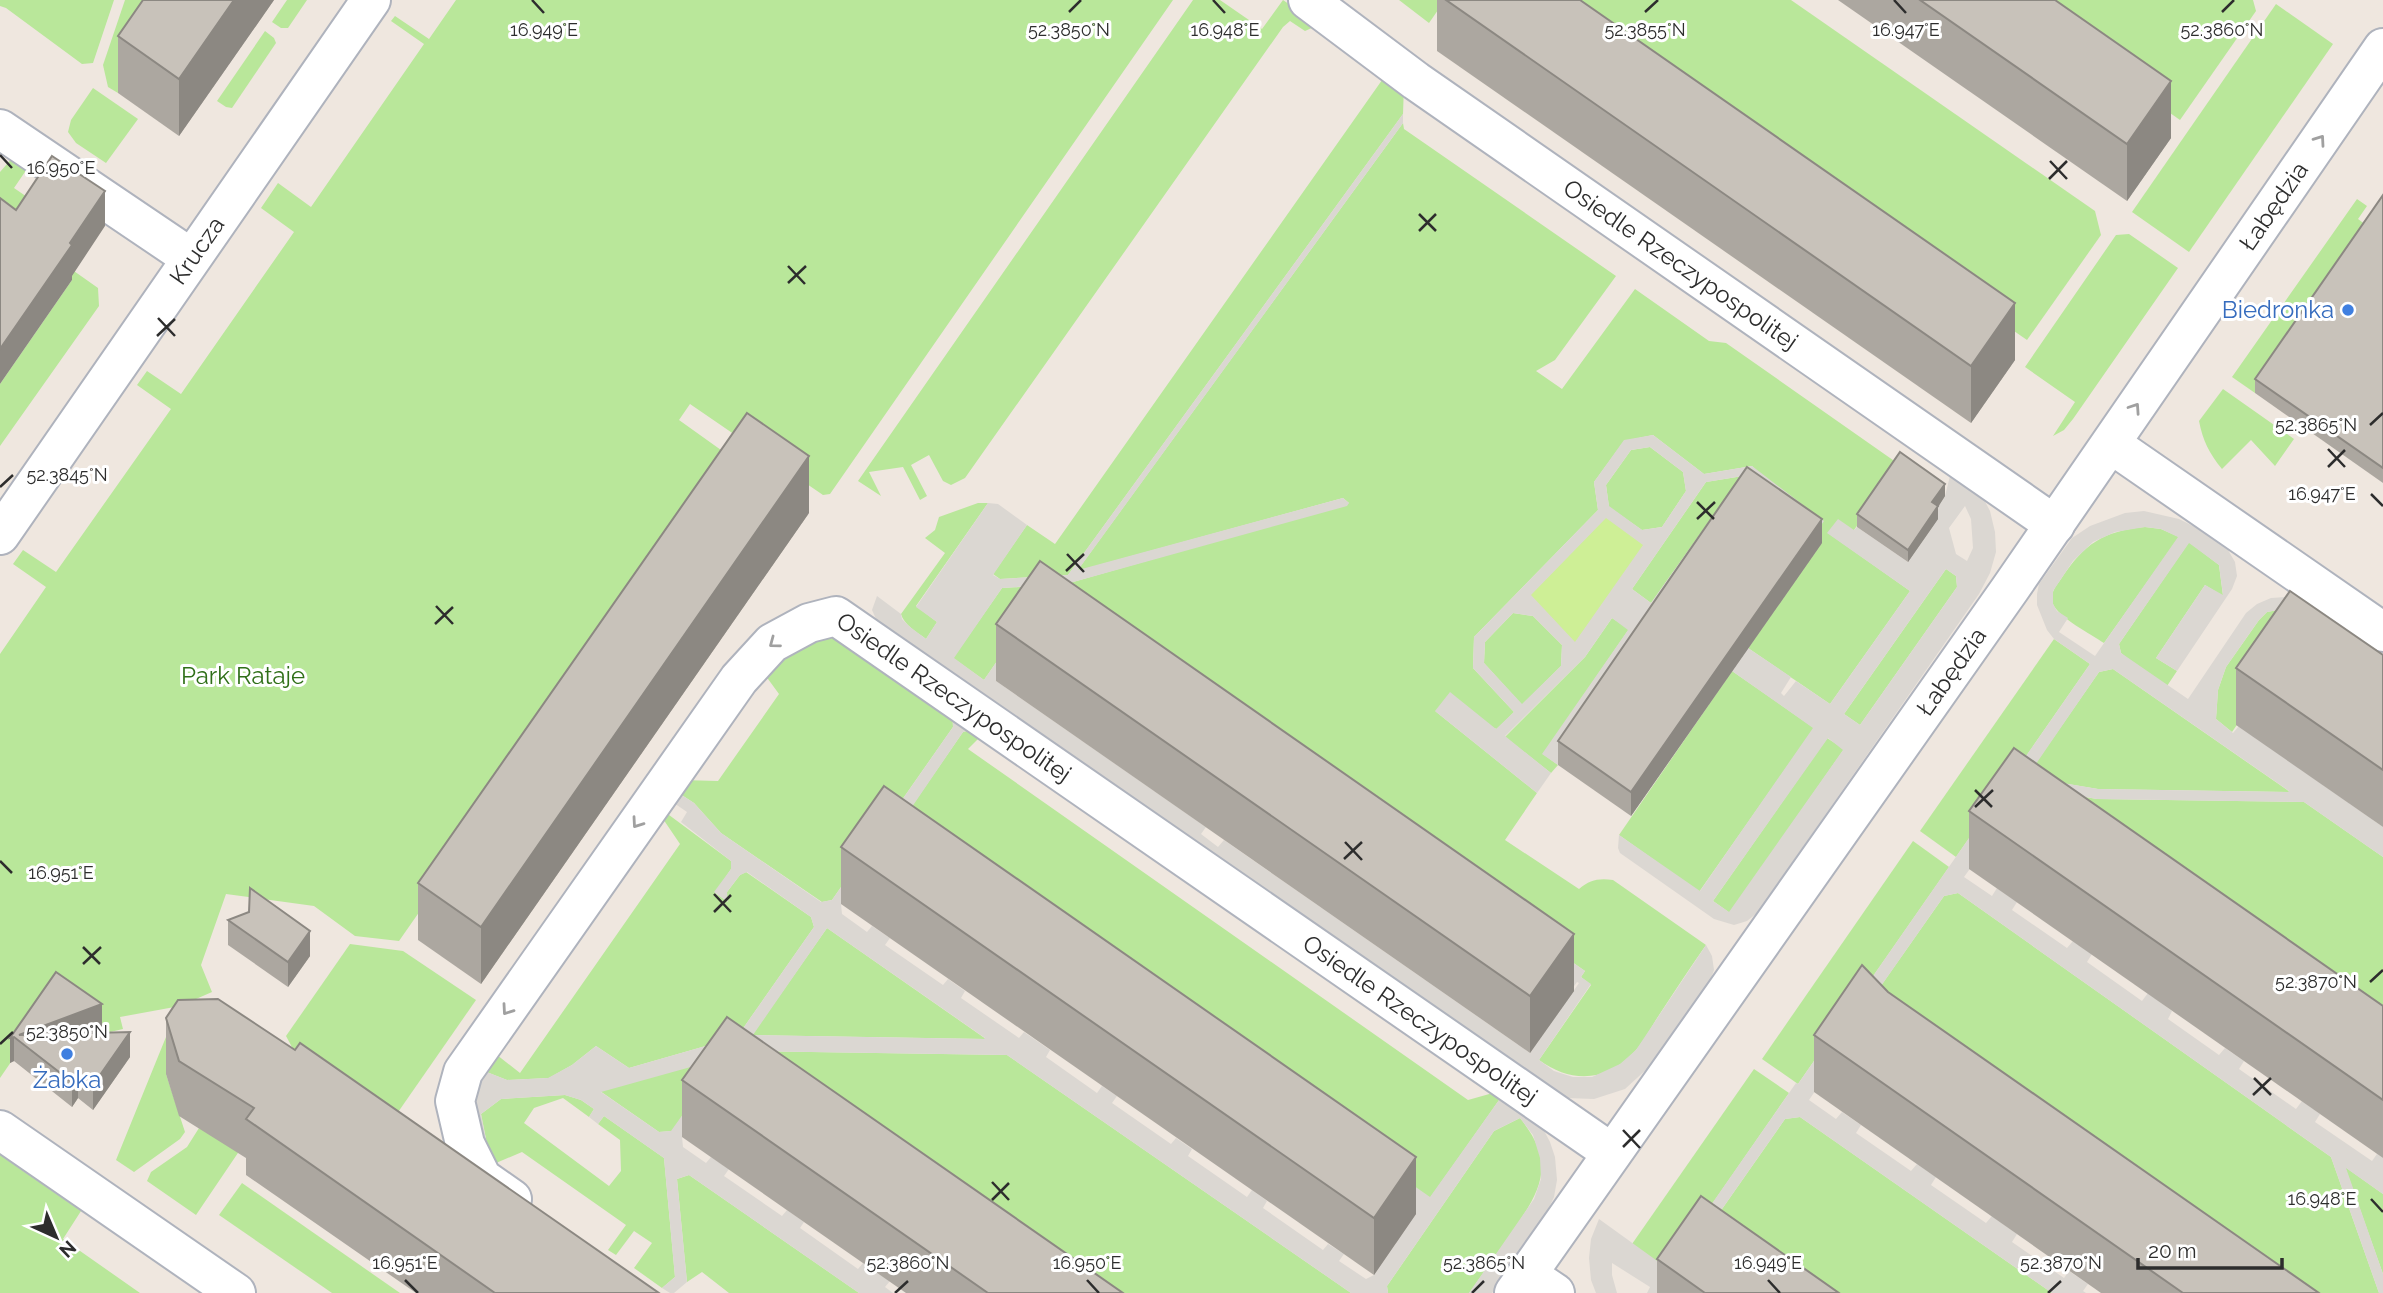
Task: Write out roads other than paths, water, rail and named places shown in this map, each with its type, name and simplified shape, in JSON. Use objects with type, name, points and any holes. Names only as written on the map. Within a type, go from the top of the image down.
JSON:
[{"type":"street","name":"Krucza","points":[[0,535],[371,0]]},
{"type":"street","name":"Osiedle Rzeczypospolitej","points":[[1308,0],[1416,81],[2055,525]]},
{"type":"street","name":"Łabędzia","points":[[1532,1287],[1612,1153],[2055,525],[2383,48]]},
{"type":"street","points":[[0,129],[191,258]]},
{"type":"street","points":[[2111,444],[2383,632]]},
{"type":"street","name":"Osiedle Rzeczypospolitej","points":[[536,1216],[482,1178],[476,1167],[465,1144],[455,1101],[463,1072],[739,679],[772,643],[809,623],[836,616],[1612,1153]]},
{"type":"street","points":[[0,1130],[236,1293]]},
{"type":"place","name":"Biedronka","points":[[2348,310]]},
{"type":"place","name":"Żabka","points":[[67,1054]]},
{"type":"park label","name":"Park Rataje","points":[[243,676]]}]
